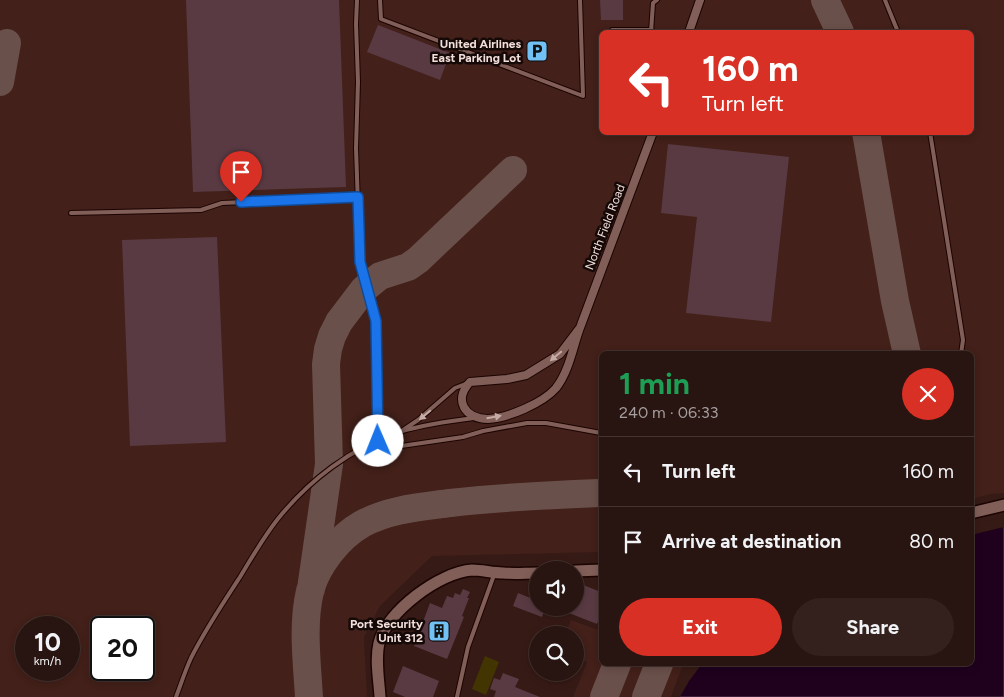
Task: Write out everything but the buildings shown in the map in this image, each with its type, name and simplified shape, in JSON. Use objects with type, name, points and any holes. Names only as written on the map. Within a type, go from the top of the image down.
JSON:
[{"type":"street","points":[[690,30],[700,0]]},
{"type":"street","name":"North Field Road","points":[[475,418],[490,419],[524,410],[541,401],[556,388],[567,367],[579,329],[652,135]]},
{"type":"street","name":"North Field Road","points":[[470,382],[507,379],[526,375],[560,354],[579,329]]},
{"type":"street","points":[[470,382],[463,391],[462,400],[466,411],[475,418]]},
{"type":"street","points":[[974,512],[1004,505]]},
{"type":"street","points":[[380,697],[379,642],[389,624],[406,605],[429,586],[452,575],[472,570],[495,573],[529,573]]},
{"type":"street","points":[[584,571],[599,570]]},
{"type":"lane","points":[[357,0],[358,82],[356,148],[360,262],[376,321],[378,441]]},
{"type":"lane","points":[[380,0],[381,19],[583,96],[580,0]]},
{"type":"lane","points":[[885,0],[897,30]]},
{"type":"lane","points":[[652,30],[654,1]]},
{"type":"lane","points":[[930,135],[963,340],[961,351]]},
{"type":"lane","points":[[71,213],[201,210],[222,203],[358,197]]},
{"type":"lane","points":[[176,697],[191,658],[244,569],[278,520],[297,498],[316,480],[355,453],[399,432],[418,420],[455,388],[470,382]]},
{"type":"lane","points":[[399,432],[447,421],[475,418]]},
{"type":"lane","points":[[355,453],[463,437],[483,431],[527,423],[546,423],[599,433]]},
{"type":"lane","points":[[457,697],[468,647],[495,573]]},
{"type":"shaded area","points":[[0,0],[1004,0],[1004,493],[974,498],[974,351],[599,351],[599,552],[432,556],[380,606],[364,637],[367,697],[0,697]]},
{"type":"shaded area","points":[[1004,519],[1004,697],[675,697],[688,666],[974,666],[974,526]]},
{"type":"shaded area","points":[[571,620],[598,630],[599,627],[599,666],[682,666],[671,697],[573,697],[579,681],[584,681],[584,670],[587,662],[584,661],[584,626],[569,626]]},
{"type":"shaded area","points":[[485,656],[499,662],[486,695],[472,689]]},
{"type":"pier","points":[[1004,517],[1004,527],[974,534],[974,524]]},
{"type":"pier","points":[[686,666],[700,666],[680,697],[672,697]]},
{"type":"taxiway","points":[[825,0],[839,30]]},
{"type":"taxiway","points":[[0,82],[7,43]]},
{"type":"taxiway","points":[[867,135],[895,301],[906,351]]},
{"type":"taxiway","points":[[311,589],[329,464],[326,364],[332,336],[339,322],[364,289],[380,276],[408,267],[418,260],[513,170]]},
{"type":"taxiway","points":[[309,697],[306,617],[310,591],[323,562],[337,544],[353,530],[383,515],[416,507],[488,499],[599,493]]},
{"type":"taxiway","points":[[604,697],[616,666]]},
{"type":"taxiway","points":[[646,697],[658,666]]},
{"type":"place","name":"United Airlines East Parking Lot","points":[[537,51]]},
{"type":"place","name":"Port Security Unit 312","points":[[439,631]]},
{"type":"route","points":[[241,202],[358,197],[360,262],[376,321],[378,441]]}]
